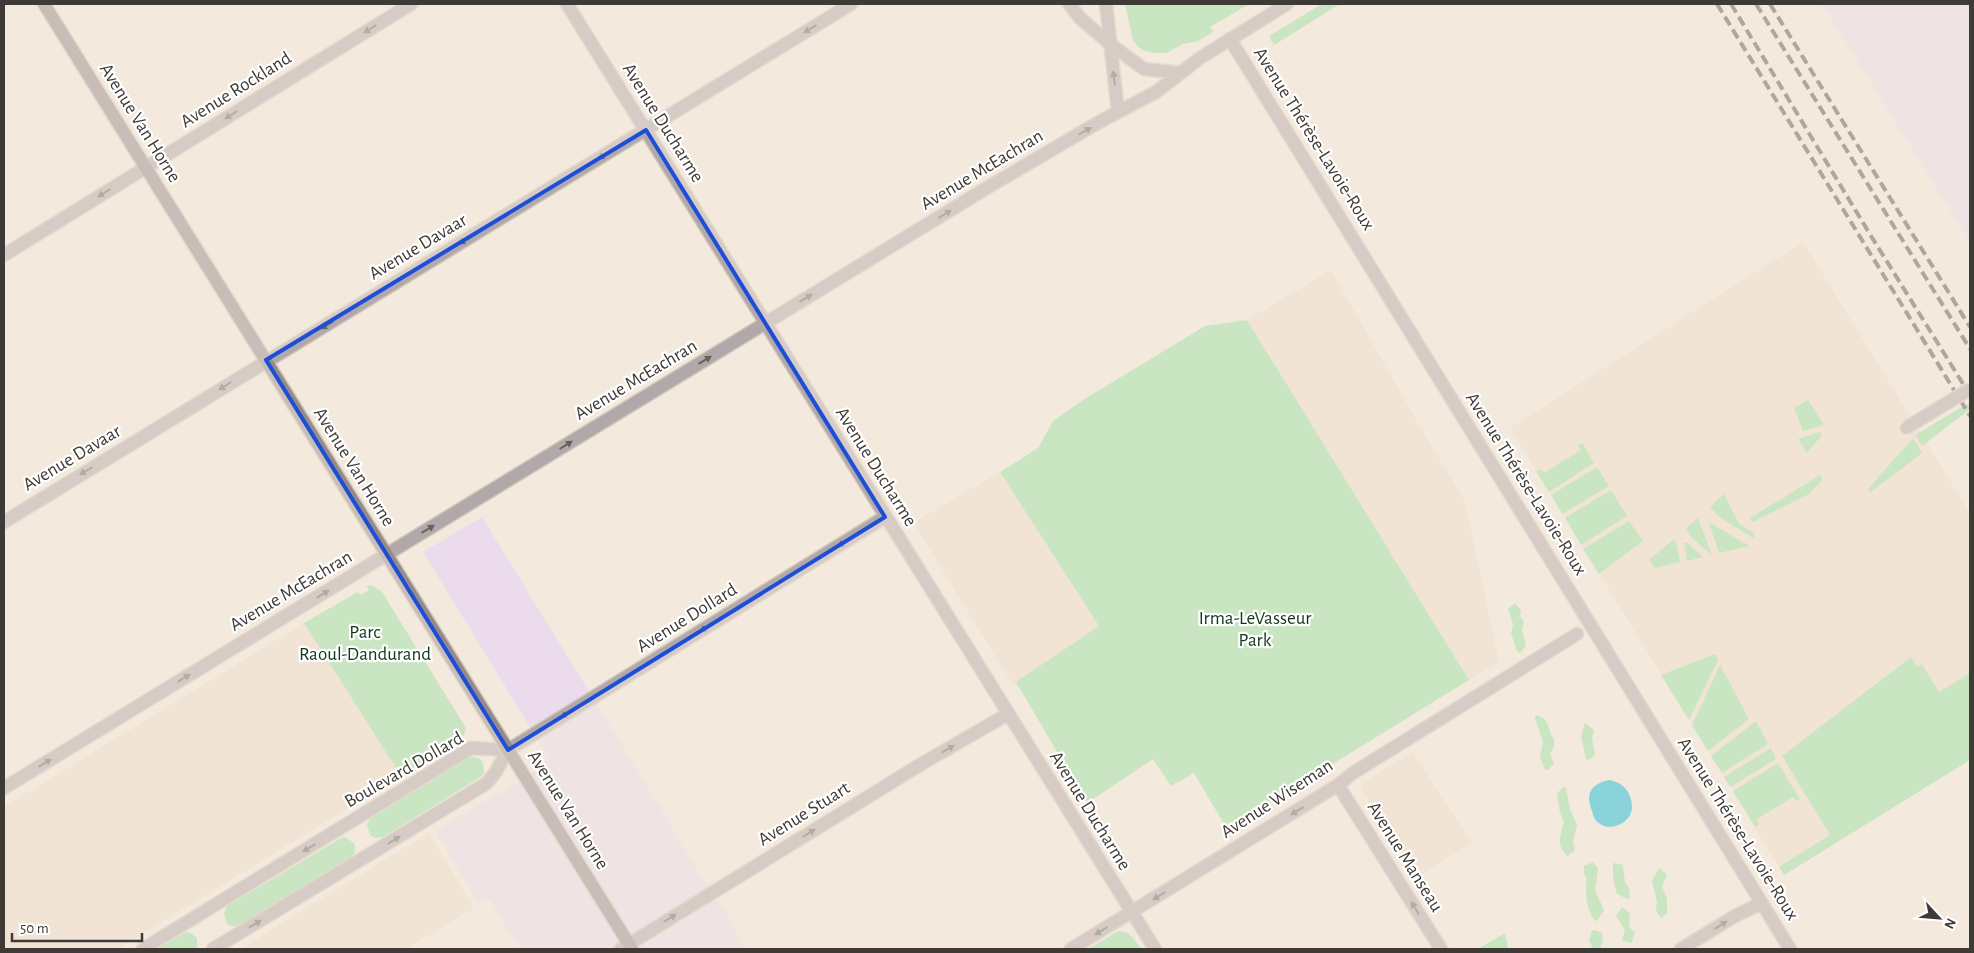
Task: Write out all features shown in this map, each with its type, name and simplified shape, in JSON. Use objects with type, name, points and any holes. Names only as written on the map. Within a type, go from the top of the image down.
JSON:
[{"type":"main road","name":"Avenue Van Horne","points":[[44,4],[508,750],[627,948]]},
{"type":"street","name":"Avenue Rockland","points":[[4,255],[411,4]]},
{"type":"street","name":"Avenue Ducharme","points":[[566,4],[1155,949]]},
{"type":"street","name":"Avenue Davaar","points":[[4,522],[266,360],[851,4]]},
{"type":"street","points":[[1069,4],[1081,19],[1110,44],[1144,69],[1181,73]]},
{"type":"street","points":[[1106,4],[1118,112]]},
{"type":"street","name":"Avenue McEachran","points":[[4,788],[990,186],[1150,95],[1200,58],[1287,4]]},
{"type":"street","name":"Avenue Thérèse-Lavoie-Roux","points":[[1230,39],[1790,949]]},
{"type":"street","points":[[1906,428],[1970,389]]},
{"type":"street","name":"Avenue Dollard","points":[[508,750],[885,517]]},
{"type":"street","name":"Avenue Wiseman","points":[[1071,949],[1338,785],[1352,773],[1577,634]]},
{"type":"street","name":"Avenue Stuart","points":[[627,948],[923,763],[1008,714]]},
{"type":"street","name":"Boulevard Dollard","points":[[143,949],[471,748],[508,750]]},
{"type":"street","points":[[213,949],[487,783],[496,773],[508,750]]},
{"type":"street","name":"Avenue Manseau","points":[[1338,785],[1441,949]]},
{"type":"street","points":[[1681,949],[1735,916],[1762,903]]},
{"type":"highlighted area","points":[[646,130],[885,517],[508,750],[266,360]]},
{"type":"shaded area","points":[[1822,4],[1970,4],[1970,242]]},
{"type":"shaded area","points":[[1803,242],[1970,513],[1970,760],[1784,875],[1510,428]]},
{"type":"shaded area","points":[[1331,270],[1430,444],[1465,501],[1499,662],[1469,680],[1247,320]]},
{"type":"shaded area","points":[[1000,472],[1099,626],[1013,685],[916,527],[918,520]]},
{"type":"shaded area","points":[[482,517],[699,873],[727,915],[744,949],[520,949],[489,899],[479,904],[437,835],[435,831],[497,793],[504,793],[549,758],[423,552]]},
{"type":"shaded area","points":[[304,623],[401,776],[117,949],[4,949],[4,807]]},
{"type":"shaded area","points":[[1413,752],[1472,843],[1417,877],[1362,790],[1365,781]]},
{"type":"shaded area","points":[[429,833],[474,908],[406,949],[240,949]]},
{"type":"green space","points":[[1125,4],[1249,4],[1210,27],[1213,32],[1198,41],[1183,44],[1166,53],[1154,53],[1138,47],[1133,40]]},
{"type":"green space","points":[[1322,4],[1340,4],[1274,45],[1269,36]]},
{"type":"green space","name":"Irma-LeVasseur Park","points":[[1247,320],[1469,680],[1227,829],[1194,773],[1171,786],[1153,759],[1087,803],[1016,682],[1099,626],[1000,472],[1038,448],[1053,421],[1083,400],[1205,326]]},
{"type":"green space","points":[[1808,400],[1824,425],[1803,431],[1794,408]]},
{"type":"green space","points":[[1970,402],[1970,409],[1922,446],[1915,435]]},
{"type":"green space","points":[[1820,432],[1822,435],[1807,453],[1798,439]]},
{"type":"green space","points":[[1913,438],[1922,453],[1871,492],[1868,489]]},
{"type":"green space","points":[[1582,443],[1594,463],[1549,492],[1536,471],[1541,469],[1544,473],[1581,450],[1578,445]]},
{"type":"green space","points":[[1597,467],[1609,486],[1562,514],[1551,495]]},
{"type":"green space","points":[[1820,475],[1822,480],[1809,494],[1753,522],[1750,518]]},
{"type":"green space","points":[[1611,490],[1627,516],[1581,545],[1565,518]]},
{"type":"green space","points":[[1724,494],[1739,524],[1755,534],[1753,538],[1718,516],[1710,507]]},
{"type":"green space","points":[[1698,518],[1712,555],[1692,538],[1686,528]]},
{"type":"green space","points":[[1629,521],[1643,541],[1599,574],[1583,549]]},
{"type":"green space","points":[[1710,523],[1749,546],[1719,553]]},
{"type":"green space","points":[[1674,539],[1680,562],[1655,568],[1649,560]]},
{"type":"green space","points":[[1684,543],[1687,543],[1703,557],[1687,561]]},
{"type":"green space","name":"Parc Raoul-Dandurand","points":[[371,585],[382,592],[466,728],[463,737],[401,776],[304,623],[358,592],[360,595],[369,590],[367,586]]},
{"type":"green space","points":[[1515,603],[1521,610],[1520,616],[1524,622],[1522,630],[1526,646],[1520,653],[1517,651],[1511,633],[1513,624],[1508,609]]},
{"type":"green space","points":[[1715,654],[1718,660],[1689,720],[1661,675]]},
{"type":"green space","points":[[1911,657],[1917,667],[1922,664],[1939,692],[1970,673],[1970,760],[1784,875],[1779,867],[1830,835],[1782,756]]},
{"type":"green space","points":[[1720,665],[1749,719],[1708,751],[1692,725]]},
{"type":"green space","points":[[1536,715],[1544,719],[1554,739],[1554,747],[1550,753],[1554,764],[1548,770],[1545,770],[1540,757],[1543,742],[1535,718]]},
{"type":"green space","points":[[1756,721],[1768,744],[1722,773],[1711,756]]},
{"type":"green space","points":[[1585,723],[1594,730],[1592,738],[1595,755],[1589,760],[1586,759],[1581,736]]},
{"type":"green space","points":[[1771,748],[1776,759],[1730,787],[1724,777]]},
{"type":"green space","points":[[470,757],[478,758],[483,762],[484,771],[482,776],[383,837],[375,838],[370,835],[367,825],[370,818]]},
{"type":"green space","points":[[1778,763],[1800,799],[1796,801],[1793,797],[1757,819],[1759,824],[1755,827],[1733,791]]},
{"type":"green space","points":[[1564,787],[1566,788],[1570,809],[1577,825],[1573,842],[1575,850],[1568,856],[1561,849],[1560,844],[1564,821],[1560,813],[1557,793]]},
{"type":"green space","points":[[345,837],[354,843],[355,851],[353,856],[240,926],[227,924],[224,914],[227,906]]},
{"type":"green space","points":[[1593,862],[1598,869],[1595,890],[1604,910],[1598,920],[1595,921],[1587,901],[1587,879],[1584,873],[1584,866]]},
{"type":"green space","points":[[1613,864],[1623,865],[1625,883],[1629,888],[1630,898],[1627,899],[1617,894],[1613,878]]},
{"type":"green space","points":[[1659,868],[1667,875],[1662,886],[1667,899],[1667,914],[1661,918],[1656,911],[1657,901],[1652,881]]},
{"type":"green space","points":[[1622,907],[1630,914],[1629,926],[1635,933],[1631,943],[1622,940],[1625,930],[1616,916]]},
{"type":"green space","points":[[1595,930],[1602,933],[1603,941],[1600,949],[1593,949],[1589,940],[1592,931]]},
{"type":"green space","points":[[1118,931],[1129,934],[1141,949],[1088,949]]},
{"type":"green space","points":[[186,932],[197,938],[197,949],[157,949]]},
{"type":"green space","points":[[1505,933],[1508,949],[1478,949]]},
{"type":"water","points":[[1609,780],[1619,783],[1626,789],[1632,802],[1629,817],[1620,824],[1610,827],[1600,824],[1596,820],[1589,799],[1591,790],[1594,787]]},
{"type":"railway","points":[[1717,4],[1970,416]]},
{"type":"railway","points":[[1731,4],[1871,236],[1970,395]]},
{"type":"railway","points":[[1756,4],[1970,349]]},
{"type":"railway","points":[[1770,4],[1970,327]]}]
